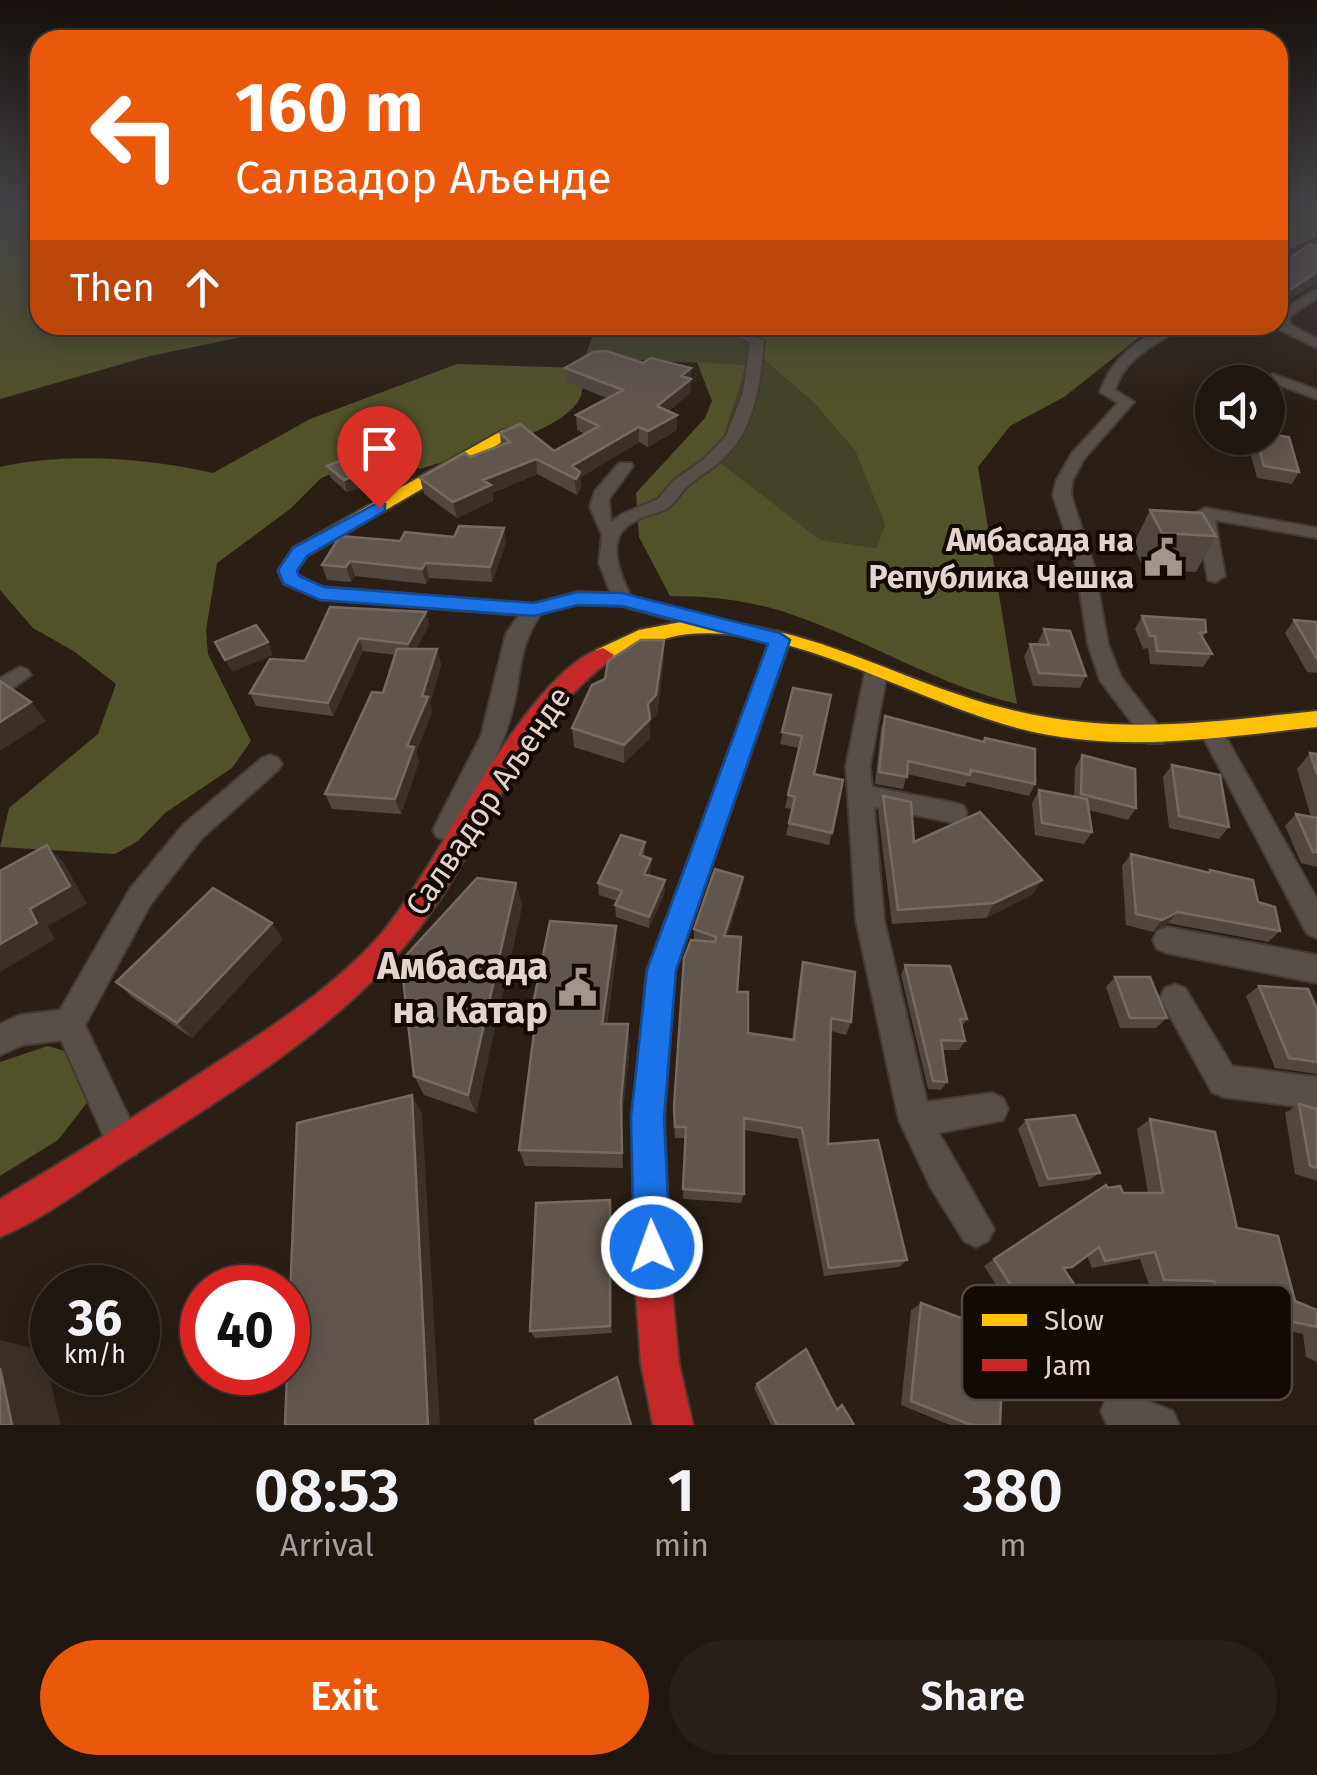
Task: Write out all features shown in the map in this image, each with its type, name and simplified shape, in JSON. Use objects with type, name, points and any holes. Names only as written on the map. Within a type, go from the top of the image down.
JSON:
[{"type":"street","points":[[1288,312],[1317,293]]},
{"type":"street","points":[[1288,328],[1317,344]]},
{"type":"street","points":[[622,600],[606,565],[611,535],[632,513],[665,503],[674,485],[732,444],[751,390],[757,342],[744,335]]},
{"type":"street","points":[[1156,738],[1111,680],[1098,644],[1085,566],[1062,484],[1078,454],[1110,426],[1127,402],[1107,392],[1112,372],[1134,348],[1158,335]]},
{"type":"street","points":[[1285,383],[1317,395]]},
{"type":"street","points":[[502,436],[300,552],[287,570],[291,580],[320,594],[534,610],[578,598],[622,600],[731,628]]},
{"type":"street","points":[[611,535],[599,522],[596,508],[606,486],[625,466]]},
{"type":"street","points":[[1215,576],[1205,513],[1317,533]]},
{"type":"street","name":"Салвадор Аљенде","points":[[446,830],[502,703],[514,633],[534,610]]},
{"type":"street","name":"Салвадор Аљенде","points":[[0,1220],[316,1015],[368,968],[408,924],[440,879],[548,700],[586,662],[616,643],[656,630],[689,626],[731,628],[780,640],[978,710],[1027,722],[1156,738],[1317,719]]},
{"type":"street","points":[[673,1425],[660,1364],[653,1280],[648,1118],[661,970],[780,640]]},
{"type":"street","points":[[876,673],[858,766],[870,920],[915,1120],[976,1229]]},
{"type":"street","points":[[0,688],[20,676]]},
{"type":"street","points":[[1211,731],[1317,925]]},
{"type":"street","points":[[69,1024],[140,898],[192,832],[270,764]]},
{"type":"street","points":[[860,794],[954,813]]},
{"type":"street","points":[[1167,940],[1317,969]]},
{"type":"street","points":[[1175,998],[1223,1081],[1317,1093]]},
{"type":"street","points":[[69,1024],[124,1143]]},
{"type":"street","points":[[0,1040],[20,1030],[69,1024]]},
{"type":"street","points":[[915,1120],[992,1109]]},
{"type":"street","points":[[1122,1411],[1159,1425]]},
{"type":"green space","points":[[593,335],[736,335],[813,402],[855,451],[885,525],[876,548],[821,540],[715,460],[745,365],[636,360],[581,368]]},
{"type":"shaded area","points":[[0,274],[30,274],[30,335],[251,335],[150,356],[0,399]]},
{"type":"shaded area","points":[[736,335],[1142,335],[1064,397],[1010,426],[978,467],[1017,704],[959,686],[778,610],[732,600],[670,596],[639,537],[636,493],[705,418],[712,401],[697,362],[746,365],[716,460],[821,540],[876,548],[885,525],[855,451],[813,402]]},
{"type":"shaded area","points":[[457,364],[581,368],[581,395],[570,411],[553,423],[483,451],[420,469],[391,451],[321,478],[290,509],[217,563],[206,630],[208,654],[251,741],[232,768],[165,813],[138,841],[115,854],[0,847],[9,808],[98,734],[116,684],[75,652],[33,628],[0,590],[0,467],[80,458],[160,464],[213,473],[310,419]]},
{"type":"shaded area","points":[[48,1046],[71,1053],[90,1099],[58,1140],[0,1176],[0,1062]]},
{"type":"building","points":[[1288,274],[1315,274],[1290,290]]},
{"type":"building","points":[[606,351],[643,363],[651,358],[691,368],[681,376],[691,379],[657,406],[677,415],[648,431],[639,427],[572,466],[580,472],[576,479],[536,459],[483,480],[491,485],[453,502],[420,478],[465,453],[470,457],[510,442],[500,433],[520,424],[554,451],[599,426],[576,415],[623,390],[565,368],[593,352]]},
{"type":"building","points":[[1285,436],[1289,437],[1299,472],[1264,466],[1261,455],[1285,455]]},
{"type":"building","points":[[350,457],[366,472],[344,480],[327,466]]},
{"type":"building","points":[[1150,510],[1202,513],[1216,536],[1162,533]]},
{"type":"building","points":[[459,526],[504,528],[490,567],[426,563],[422,569],[350,561],[346,567],[322,565],[340,536],[400,541],[405,532],[454,537]]},
{"type":"building","points":[[330,607],[426,612],[408,644],[359,638],[328,703],[250,693],[270,659],[305,661]]},
{"type":"building","points":[[1142,616],[1205,620],[1206,632],[1200,633],[1212,654],[1157,651],[1155,636],[1150,636]]},
{"type":"building","points":[[1294,620],[1317,622],[1317,659]]},
{"type":"building","points":[[256,625],[268,642],[225,660],[215,642]]},
{"type":"building","points":[[1044,629],[1070,631],[1086,676],[1039,673],[1030,644],[1049,645]]},
{"type":"building","points":[[641,640],[664,640],[656,695],[648,704],[650,719],[624,745],[572,728],[592,685],[605,679],[608,661]]},
{"type":"building","points":[[397,649],[437,649],[422,696],[428,697],[407,746],[414,747],[395,799],[325,794],[372,692],[383,693]]},
{"type":"building","points":[[0,681],[31,702],[0,722]]},
{"type":"building","points":[[793,688],[831,695],[814,774],[843,780],[832,833],[789,823],[795,797],[788,795],[802,736],[782,732]]},
{"type":"building","points":[[885,716],[984,742],[985,738],[1035,749],[1035,784],[908,761],[907,777],[879,772]]},
{"type":"building","points":[[1310,753],[1317,754],[1317,774]]},
{"type":"building","points":[[1082,755],[1135,769],[1136,808],[1081,794]]},
{"type":"building","points":[[1172,765],[1220,775],[1229,827],[1179,816]]},
{"type":"building","points":[[1039,790],[1087,799],[1092,832],[1042,823]]},
{"type":"building","points":[[883,796],[911,802],[914,842],[980,812],[1042,880],[994,903],[898,910]]},
{"type":"building","points":[[1296,814],[1317,818],[1317,852],[1313,852]]},
{"type":"building","points":[[621,835],[645,842],[640,855],[651,859],[644,874],[665,880],[649,917],[615,905],[622,891],[598,883]]},
{"type":"building","points":[[47,845],[70,886],[30,909],[37,923],[0,944],[0,871]]},
{"type":"building","points":[[1131,854],[1253,880],[1258,902],[1275,907],[1280,931],[1178,912],[1162,920],[1136,914]]},
{"type":"building","points":[[715,869],[743,877],[724,936],[741,937],[737,992],[748,992],[748,1033],[794,1040],[803,962],[855,972],[851,1022],[831,1018],[828,1144],[878,1140],[907,1260],[829,1268],[802,1128],[744,1118],[744,1194],[683,1189],[686,1127],[675,1127],[674,1107],[684,958],[691,940],[715,942],[716,937],[694,929]]},
{"type":"building","points":[[477,878],[516,883],[468,1095],[414,1076],[401,961]]},
{"type":"building","points":[[213,888],[272,923],[177,1023],[116,982]]},
{"type":"building","points":[[550,921],[616,926],[602,1024],[628,1024],[621,1101],[622,1153],[519,1150],[537,1009],[532,1009]]},
{"type":"building","points":[[905,965],[950,966],[967,1019],[960,1019],[965,1041],[941,1040],[947,1082],[933,1081]]},
{"type":"building","points":[[1115,977],[1150,977],[1167,1018],[1130,1018]]},
{"type":"building","points":[[1259,986],[1308,989],[1317,1009],[1317,1062],[1289,1058]]},
{"type":"building","points":[[412,1095],[428,1425],[285,1425],[286,1395],[310,1395],[310,1265],[291,1265],[297,1123]]},
{"type":"building","points":[[1299,1104],[1317,1109],[1317,1168],[1310,1166]]},
{"type":"building","points":[[1075,1115],[1100,1173],[1048,1179],[1026,1120]]},
{"type":"building","points":[[1150,1119],[1215,1132],[1237,1228],[1278,1236],[1291,1285],[1164,1280],[1155,1252],[1105,1261],[1099,1247],[1072,1267],[1063,1268],[1075,1285],[1011,1285],[994,1259],[1106,1185],[1120,1186],[1123,1193],[1163,1193]]},
{"type":"building","points":[[610,1200],[610,1326],[530,1331],[536,1203]]},
{"type":"building","points":[[1292,1290],[1295,1301],[1317,1310],[1317,1327],[1292,1322]]},
{"type":"building","points":[[921,1303],[962,1318],[962,1400],[1001,1400],[1000,1425],[971,1425],[911,1401]]},
{"type":"building","points":[[806,1349],[837,1410],[842,1405],[854,1425],[777,1425],[757,1384]]},
{"type":"building","points":[[0,1368],[12,1425],[0,1425]]},
{"type":"building","points":[[617,1377],[631,1425],[536,1425],[535,1420]]},
{"type":"traffic: slow","points":[[503,435],[300,552],[287,571],[291,580],[320,593],[533,610],[578,598],[622,600],[694,619]]},
{"type":"traffic: slow","points":[[603,655],[646,635],[690,627],[735,629],[827,652],[988,712],[1066,730],[1171,735],[1317,719]]},
{"type":"traffic: jam","points":[[673,1425],[660,1364],[653,1280],[648,1118],[661,971],[780,640]]},
{"type":"traffic: jam","points":[[0,1219],[305,1021],[370,966],[416,910],[538,714],[568,682],[603,655]]},
{"type":"place","name":"Амбасада на Република Чешка","points":[[1164,558]]},
{"type":"place","name":"Амбасада на Катар","points":[[578,988]]},
{"type":"route","points":[[379,508],[300,552],[287,570],[291,580],[320,594],[534,610],[578,598],[622,600],[780,640],[661,970],[648,1118],[652,1247]]}]
